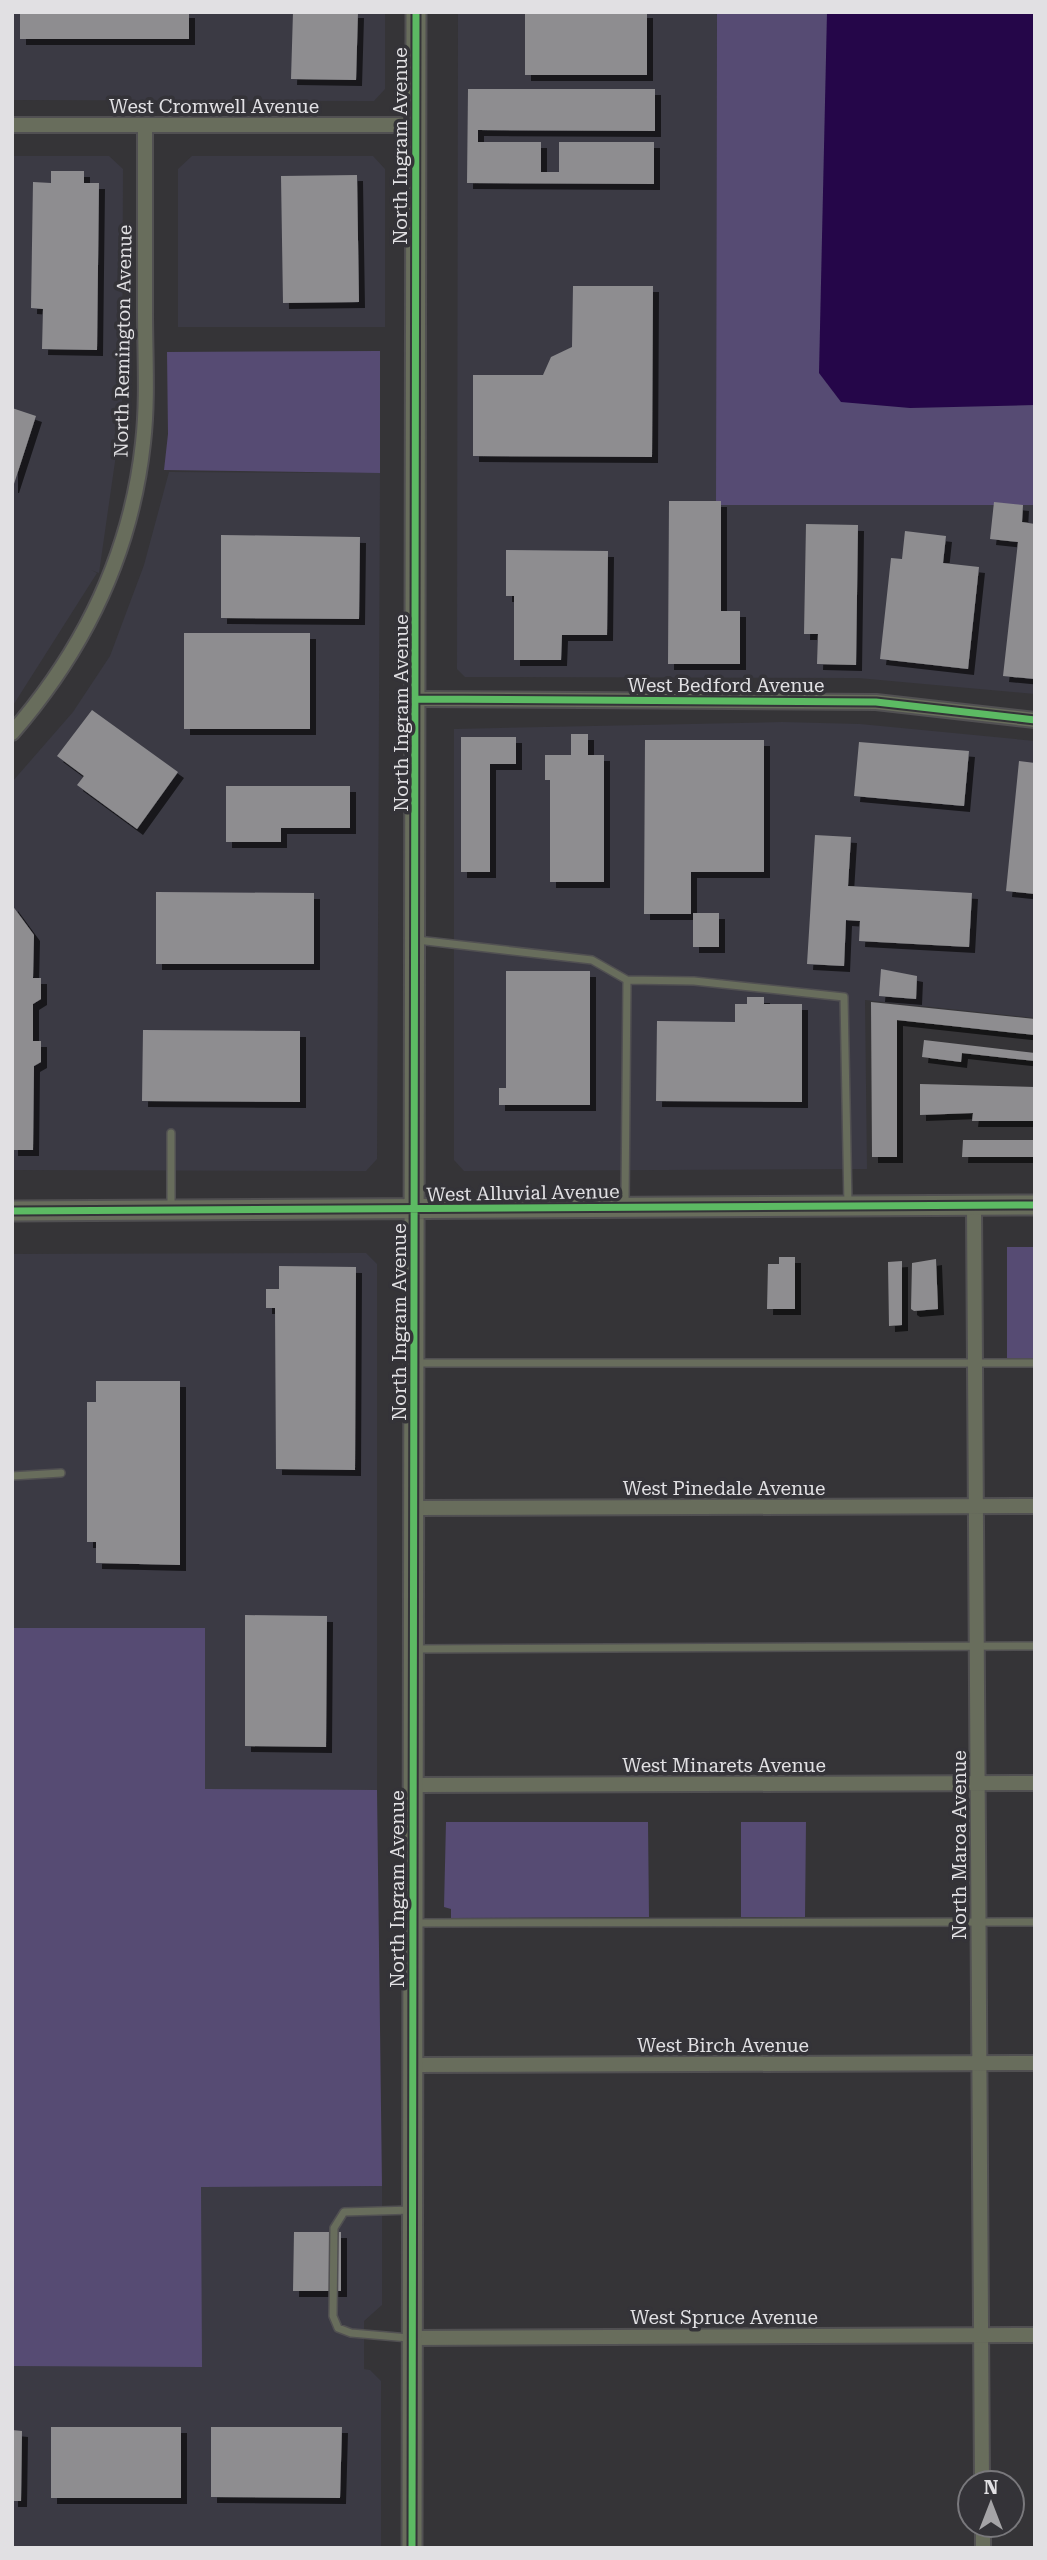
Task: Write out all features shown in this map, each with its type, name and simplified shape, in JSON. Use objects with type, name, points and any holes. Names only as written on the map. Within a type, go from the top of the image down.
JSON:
[{"type":"street","name":"North Ingram Avenue","points":[[412,2548],[416,12]]},
{"type":"street","name":"West Cromwell Avenue","points":[[12,125],[417,125]]},
{"type":"street","name":"North Remington Avenue","points":[[12,733],[55,682],[75,651],[118,558],[134,499],[145,411],[145,125]]},
{"type":"street","name":"West Bedford Avenue","points":[[417,699],[866,702],[1035,720]]},
{"type":"street","name":"West Alluvial Avenue","points":[[12,1212],[1035,1205]]},
{"type":"street","name":"North Maroa Avenue","points":[[974,1206],[982,2469]]},
{"type":"street","name":"West Pinedale Avenue","points":[[414,1508],[1035,1506]]},
{"type":"street","name":"West Minarets Avenue","points":[[414,1785],[1035,1783]]},
{"type":"street","name":"West Birch Avenue","points":[[412,2066],[1035,2063]]},
{"type":"street","name":"West Spruce Avenue","points":[[413,2338],[1035,2335]]},
{"type":"lane","points":[[416,940],[592,960],[627,980],[694,981],[844,997],[848,1206]]},
{"type":"lane","points":[[625,1207],[627,980]]},
{"type":"lane","points":[[171,1133],[171,1212]]},
{"type":"lane","points":[[414,1363],[1035,1363]]},
{"type":"lane","points":[[12,1469],[28,1473]]},
{"type":"lane","points":[[12,1476],[61,1473]]},
{"type":"lane","points":[[414,1649],[1035,1646]]},
{"type":"lane","points":[[413,1923],[1035,1922]]},
{"type":"lane","points":[[412,2210],[344,2212],[337,2218],[334,2228],[333,2316],[338,2328],[351,2333],[413,2338]]},
{"type":"shaded area","points":[[12,12],[385,12],[385,89],[374,101],[12,100]]},
{"type":"shaded area","points":[[458,12],[717,12],[716,504],[1035,505],[1035,694],[858,678],[465,677],[457,669]]},
{"type":"shaded area","points":[[717,12],[1035,12],[1035,505],[716,505]]},
{"type":"shaded area","points":[[827,12],[1035,12],[1035,405],[910,408],[841,402],[819,373]]},
{"type":"shaded area","points":[[12,156],[109,156],[123,169],[122,413],[99,573],[91,570],[97,573],[12,707]]},
{"type":"shaded area","points":[[192,156],[373,156],[385,169],[385,327],[178,327],[178,169]]},
{"type":"shaded area","points":[[380,351],[380,473],[164,470],[168,434],[167,352]]},
{"type":"shaded area","points":[[169,472],[380,473],[377,1159],[366,1171],[12,1170],[12,782],[73,712],[110,656],[144,565]]},
{"type":"shaded area","points":[[782,722],[860,724],[1035,741],[1035,1018],[865,1000],[867,1169],[464,1171],[454,1160],[454,729]]},
{"type":"shaded area","points":[[1007,1247],[1035,1247],[1035,1359],[1007,1359]]},
{"type":"shaded area","points":[[366,1253],[377,1264],[377,1790],[205,1790],[205,1628],[12,1628],[12,1254]]},
{"type":"shaded area","points":[[12,1628],[205,1628],[205,1789],[377,1790],[382,2186],[201,2187],[202,2367],[12,2366]]},
{"type":"shaded area","points":[[446,1822],[648,1822],[649,1917],[451,1918],[451,1909],[444,1907]]},
{"type":"shaded area","points":[[741,1822],[806,1822],[805,1917],[741,1917]]},
{"type":"shaded area","points":[[382,2186],[382,2305],[364,2321],[364,2369],[370,2370],[381,2381],[381,2548],[12,2548],[12,2366],[200,2187]]},
{"type":"building","points":[[20,12],[189,12],[189,39],[20,39]]},
{"type":"building","points":[[293,12],[358,12],[356,80],[291,79]]},
{"type":"building","points":[[525,12],[647,12],[647,75],[525,75]]},
{"type":"building","points":[[468,89],[655,89],[655,131],[478,130],[478,142],[541,142],[541,172],[559,172],[559,142],[654,142],[654,184],[467,183]]},
{"type":"building","points":[[51,171],[84,171],[84,183],[99,183],[97,350],[42,349],[43,309],[31,308],[33,182],[51,183]]},
{"type":"building","points":[[357,175],[359,302],[283,303],[281,176]]},
{"type":"building","points":[[573,286],[653,286],[652,457],[473,456],[473,375],[543,375],[551,357],[572,347]]},
{"type":"building","points":[[12,408],[36,416],[13,487],[12,487]]},
{"type":"building","points":[[669,501],[721,501],[721,611],[740,611],[740,664],[668,664]]},
{"type":"building","points":[[994,502],[1023,505],[1022,522],[1035,524],[1035,679],[1003,676],[1018,542],[990,539]]},
{"type":"building","points":[[806,524],[858,525],[856,665],[817,664],[818,634],[804,634]]},
{"type":"building","points":[[905,531],[946,536],[943,563],[979,567],[968,669],[880,659],[891,558],[902,559]]},
{"type":"building","points":[[221,535],[360,537],[359,619],[221,618]]},
{"type":"building","points":[[506,550],[608,551],[607,635],[562,635],[561,660],[514,660],[514,596],[506,596]]},
{"type":"building","points":[[184,633],[310,633],[310,729],[184,729]]},
{"type":"building","points":[[92,710],[178,772],[137,829],[77,785],[84,776],[57,756]]},
{"type":"building","points":[[571,734],[588,734],[588,755],[604,755],[604,882],[550,882],[550,780],[545,780],[545,755],[571,755]]},
{"type":"building","points":[[461,737],[516,737],[516,764],[490,764],[490,872],[461,872]]},
{"type":"building","points":[[645,740],[764,740],[764,872],[691,872],[691,914],[644,914]]},
{"type":"building","points":[[859,742],[969,751],[964,806],[854,796]]},
{"type":"building","points":[[1019,761],[1035,763],[1035,894],[1006,891]]},
{"type":"building","points":[[226,786],[350,786],[350,828],[281,828],[281,842],[226,842]]},
{"type":"building","points":[[815,835],[851,837],[848,886],[972,893],[969,947],[859,941],[860,921],[846,920],[844,966],[807,964]]},
{"type":"building","points":[[156,892],[314,893],[314,964],[156,964]]},
{"type":"building","points":[[12,905],[34,935],[33,978],[41,978],[41,999],[33,1004],[33,1041],[41,1041],[41,1062],[34,1066],[33,1150],[12,1150]]},
{"type":"building","points":[[693,913],[719,913],[719,947],[693,947]]},
{"type":"building","points":[[881,969],[917,976],[916,999],[879,996]]},
{"type":"building","points":[[506,971],[590,971],[590,1105],[499,1105],[499,1088],[506,1088]]},
{"type":"building","points":[[747,997],[764,997],[764,1004],[802,1004],[802,1102],[656,1101],[657,1021],[735,1022],[735,1004],[747,1004]]},
{"type":"building","points":[[871,1002],[1035,1019],[1035,1035],[897,1020],[897,1157],[872,1157]]},
{"type":"building","points":[[143,1030],[300,1031],[300,1102],[142,1101]]},
{"type":"building","points":[[924,1040],[1035,1053],[1035,1061],[962,1053],[961,1062],[922,1057]]},
{"type":"building","points":[[920,1084],[1035,1087],[1035,1121],[972,1121],[973,1113],[920,1115]]},
{"type":"building","points":[[963,1140],[1035,1140],[1035,1157],[962,1157]]},
{"type":"building","points":[[779,1257],[795,1257],[795,1309],[767,1309],[768,1264],[779,1264]]},
{"type":"building","points":[[936,1259],[938,1309],[914,1311],[911,1309],[912,1263]]},
{"type":"building","points":[[902,1261],[902,1325],[889,1326],[888,1262]]},
{"type":"building","points":[[279,1266],[356,1267],[355,1470],[276,1469],[275,1308],[266,1308],[266,1289],[279,1289]]},
{"type":"building","points":[[96,1381],[180,1381],[180,1565],[96,1563],[96,1542],[87,1542],[87,1402],[96,1402]]},
{"type":"building","points":[[245,1615],[327,1616],[326,1747],[245,1746]]},
{"type":"building","points":[[294,2232],[341,2232],[341,2291],[293,2291]]},
{"type":"building","points":[[51,2427],[181,2427],[181,2498],[51,2498]]},
{"type":"building","points":[[211,2427],[342,2427],[340,2498],[211,2497]]},
{"type":"building","points":[[12,2430],[22,2431],[21,2501],[12,2501]]},
{"type":"cycle path","points":[[412,2548],[416,12]]},
{"type":"cycle path","points":[[417,699],[876,702],[1035,720]]},
{"type":"cycle path","points":[[12,1211],[1035,1205]]}]
